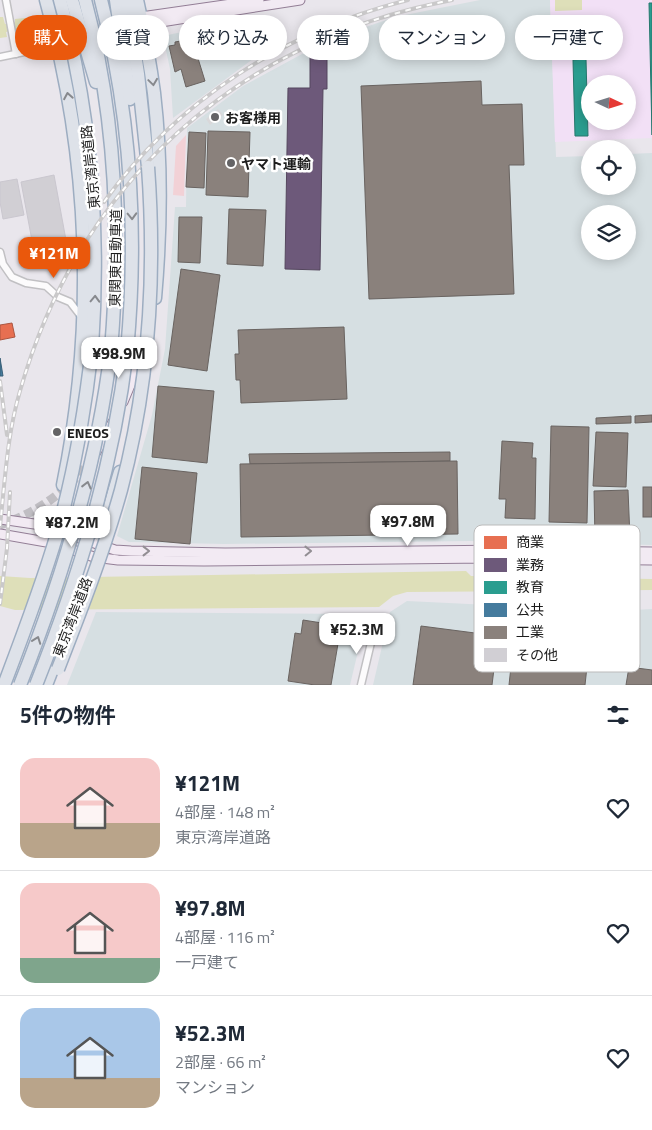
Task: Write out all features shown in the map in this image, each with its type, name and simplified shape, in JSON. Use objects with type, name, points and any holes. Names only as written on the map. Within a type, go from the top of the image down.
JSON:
[{"type":"highway","name":"東京湾岸道路","points":[[46,0],[50,15]]},
{"type":"highway","name":"東京湾岸道路","points":[[4,685],[34,606],[54,544],[77,450],[86,400],[92,348],[96,281],[92,170],[84,109],[70,38],[60,0]]},
{"type":"highway","points":[[72,0],[109,125]]},
{"type":"highway","name":"東関東自動車道","points":[[20,685],[48,612],[88,482],[112,350],[117,229],[114,169],[99,61],[85,0]]},
{"type":"highway","name":"東関東自動車道","points":[[36,685],[86,545],[100,495],[116,426],[127,351],[133,250],[130,167],[121,94],[101,0]]},
{"type":"highway","points":[[116,0],[131,115],[132,142],[130,167]]},
{"type":"highway","name":"東京湾岸道路","points":[[52,685],[103,550],[121,488],[144,372],[149,309],[152,226],[138,74],[127,0]]},
{"type":"highway","name":"東京湾岸道路","points":[[137,0],[141,15]]},
{"type":"highway","name":"東京湾岸道路","points":[[8,685],[46,568],[75,419],[83,323],[84,244],[81,185],[74,131],[61,60]]},
{"type":"highway","name":"東京湾岸道路","points":[[46,685],[96,550],[136,410],[149,346],[155,300],[160,226],[160,158],[154,93],[148,60]]},
{"type":"street","points":[[6,0],[15,48]]},
{"type":"street","points":[[169,17],[263,2],[300,0]]},
{"type":"street","points":[[0,57],[15,54]]},
{"type":"street","points":[[0,252],[3,264],[12,277],[26,283],[46,286],[58,297],[70,302],[77,309],[83,323]]},
{"type":"street","points":[[89,462],[125,397],[150,324],[155,300]]},
{"type":"street","points":[[0,519],[54,529],[118,560],[474,558]]},
{"type":"street","points":[[0,534],[96,550],[203,553],[474,550]]},
{"type":"street","points":[[361,685],[374,630]]},
{"type":"shaded area","points":[[480,0],[550,0],[551,15],[515,15],[515,60],[552,60],[556,157],[581,156],[581,195],[636,195],[636,154],[652,153],[652,545],[640,545],[640,525],[474,525],[474,541],[225,544],[129,542],[117,536],[152,415],[165,349],[175,207],[186,207],[187,128],[243,86],[297,57],[297,60],[369,60],[369,26],[379,22],[379,60],[505,60],[505,15],[405,15]]},
{"type":"shaded area","points":[[550,0],[652,0],[652,138],[555,142],[552,60],[623,60],[623,15],[551,15]]},
{"type":"shaded area","points":[[555,0],[582,0],[582,10],[555,11]]},
{"type":"shaded area","points":[[0,17],[3,17],[5,24],[15,22],[15,30],[6,32],[7,37],[0,38]]},
{"type":"shaded area","points":[[179,33],[179,60],[252,60],[173,118],[168,60],[169,35]]},
{"type":"shaded area","name":"お客様用","points":[[218,109],[223,115],[210,125],[206,119]]},
{"type":"shaded area","points":[[186,135],[184,196],[173,195],[176,146]]},
{"type":"shaded area","points":[[466,571],[471,576],[474,576],[474,591],[407,592],[393,596],[379,607],[15,610],[0,606],[0,576],[30,578]]},
{"type":"shaded area","points":[[640,579],[652,579],[652,590],[640,590]]},
{"type":"shaded area","points":[[407,601],[474,604],[474,672],[640,672],[640,610],[652,609],[652,685],[373,685],[390,612]]},
{"type":"shaded area","points":[[96,612],[359,614],[366,618],[350,685],[67,685]]},
{"type":"building: 商業","points":[[12,323],[15,337],[0,340],[0,325]]},
{"type":"building: 業務","points":[[310,60],[327,60],[327,89],[323,89],[320,270],[285,269],[288,88],[310,88]]},
{"type":"building: 教育","points":[[649,3],[652,3],[652,135]]},
{"type":"building: 教育","points":[[573,60],[586,60],[586,75],[581,75],[581,130],[588,130],[588,136],[575,136]]},
{"type":"building: 公共","points":[[0,358],[3,376],[0,376]]},
{"type":"building: 工業","points":[[179,41],[179,60],[198,60],[205,81],[186,87],[181,69],[175,72],[169,46],[175,45],[175,42]]},
{"type":"building: 工業","points":[[481,81],[482,105],[522,104],[524,165],[509,165],[514,294],[369,299],[361,86]]},
{"type":"building: 工業","points":[[208,131],[250,132],[248,197],[206,195]]},
{"type":"building: 工業","points":[[189,132],[206,133],[204,188],[186,187]]},
{"type":"building: 工業","points":[[229,209],[266,210],[263,266],[227,264]]},
{"type":"building: 工業","points":[[179,217],[202,217],[200,263],[178,262]]},
{"type":"building: 工業","points":[[181,269],[220,275],[207,371],[168,365]]},
{"type":"building: 工業","points":[[344,327],[347,399],[241,403],[240,380],[236,380],[235,354],[239,354],[238,330]]},
{"type":"building: 工業","points":[[158,386],[214,391],[207,463],[152,457]]},
{"type":"building: 工業","points":[[652,415],[652,422],[635,423],[635,416]]},
{"type":"building: 工業","points":[[631,416],[631,423],[596,424],[596,418]]},
{"type":"building: 工業","points":[[551,426],[589,427],[587,523],[549,522]]},
{"type":"building: 工業","points":[[596,432],[628,433],[626,487],[593,486]]},
{"type":"building: 工業","points":[[502,441],[533,443],[532,458],[536,458],[535,519],[505,518],[506,499],[499,499]]},
{"type":"building: 工業","points":[[450,452],[450,461],[250,464],[249,454]]},
{"type":"building: 工業","points":[[457,461],[458,534],[241,537],[240,464]]},
{"type":"building: 工業","points":[[142,467],[197,473],[190,544],[135,539]]},
{"type":"building: 工業","points":[[643,487],[652,487],[652,517],[643,517]]},
{"type":"building: 工業","points":[[628,490],[629,525],[595,525],[594,491]]},
{"type":"building: 工業","points":[[303,620],[341,626],[331,685],[288,681],[295,633],[301,634]]},
{"type":"building: 工業","points":[[421,626],[474,633],[474,672],[494,672],[492,685],[413,685]]},
{"type":"building: 工業","points":[[640,668],[652,670],[652,685],[626,685],[628,672],[640,672]]},
{"type":"building: 工業","points":[[510,672],[586,672],[585,685],[509,685]]},
{"type":"building: その他","points":[[54,175],[66,240],[33,246],[21,182]]},
{"type":"building: その他","points":[[17,179],[24,215],[3,219],[0,202],[0,182]]},
{"type":"tunnel","points":[[0,525],[26,514],[49,501],[70,483],[89,462]]},
{"type":"railway","points":[[104,202],[133,166],[165,132],[200,102],[238,74],[278,50],[320,30],[363,13],[408,0]]},
{"type":"railway","points":[[0,526],[12,424],[20,391],[47,316],[83,247],[127,186],[178,132],[237,86],[303,49],[374,20],[452,0]]},
{"type":"railway","points":[[0,381],[7,435]]},
{"type":"railway","points":[[0,604],[7,548],[10,492]]},
{"type":"place","name":"お客様用","points":[[215,117]]},
{"type":"place","name":"ヤマト運輸","points":[[231,163]]},
{"type":"place","name":"ENEOS","points":[[57,432]]}]
